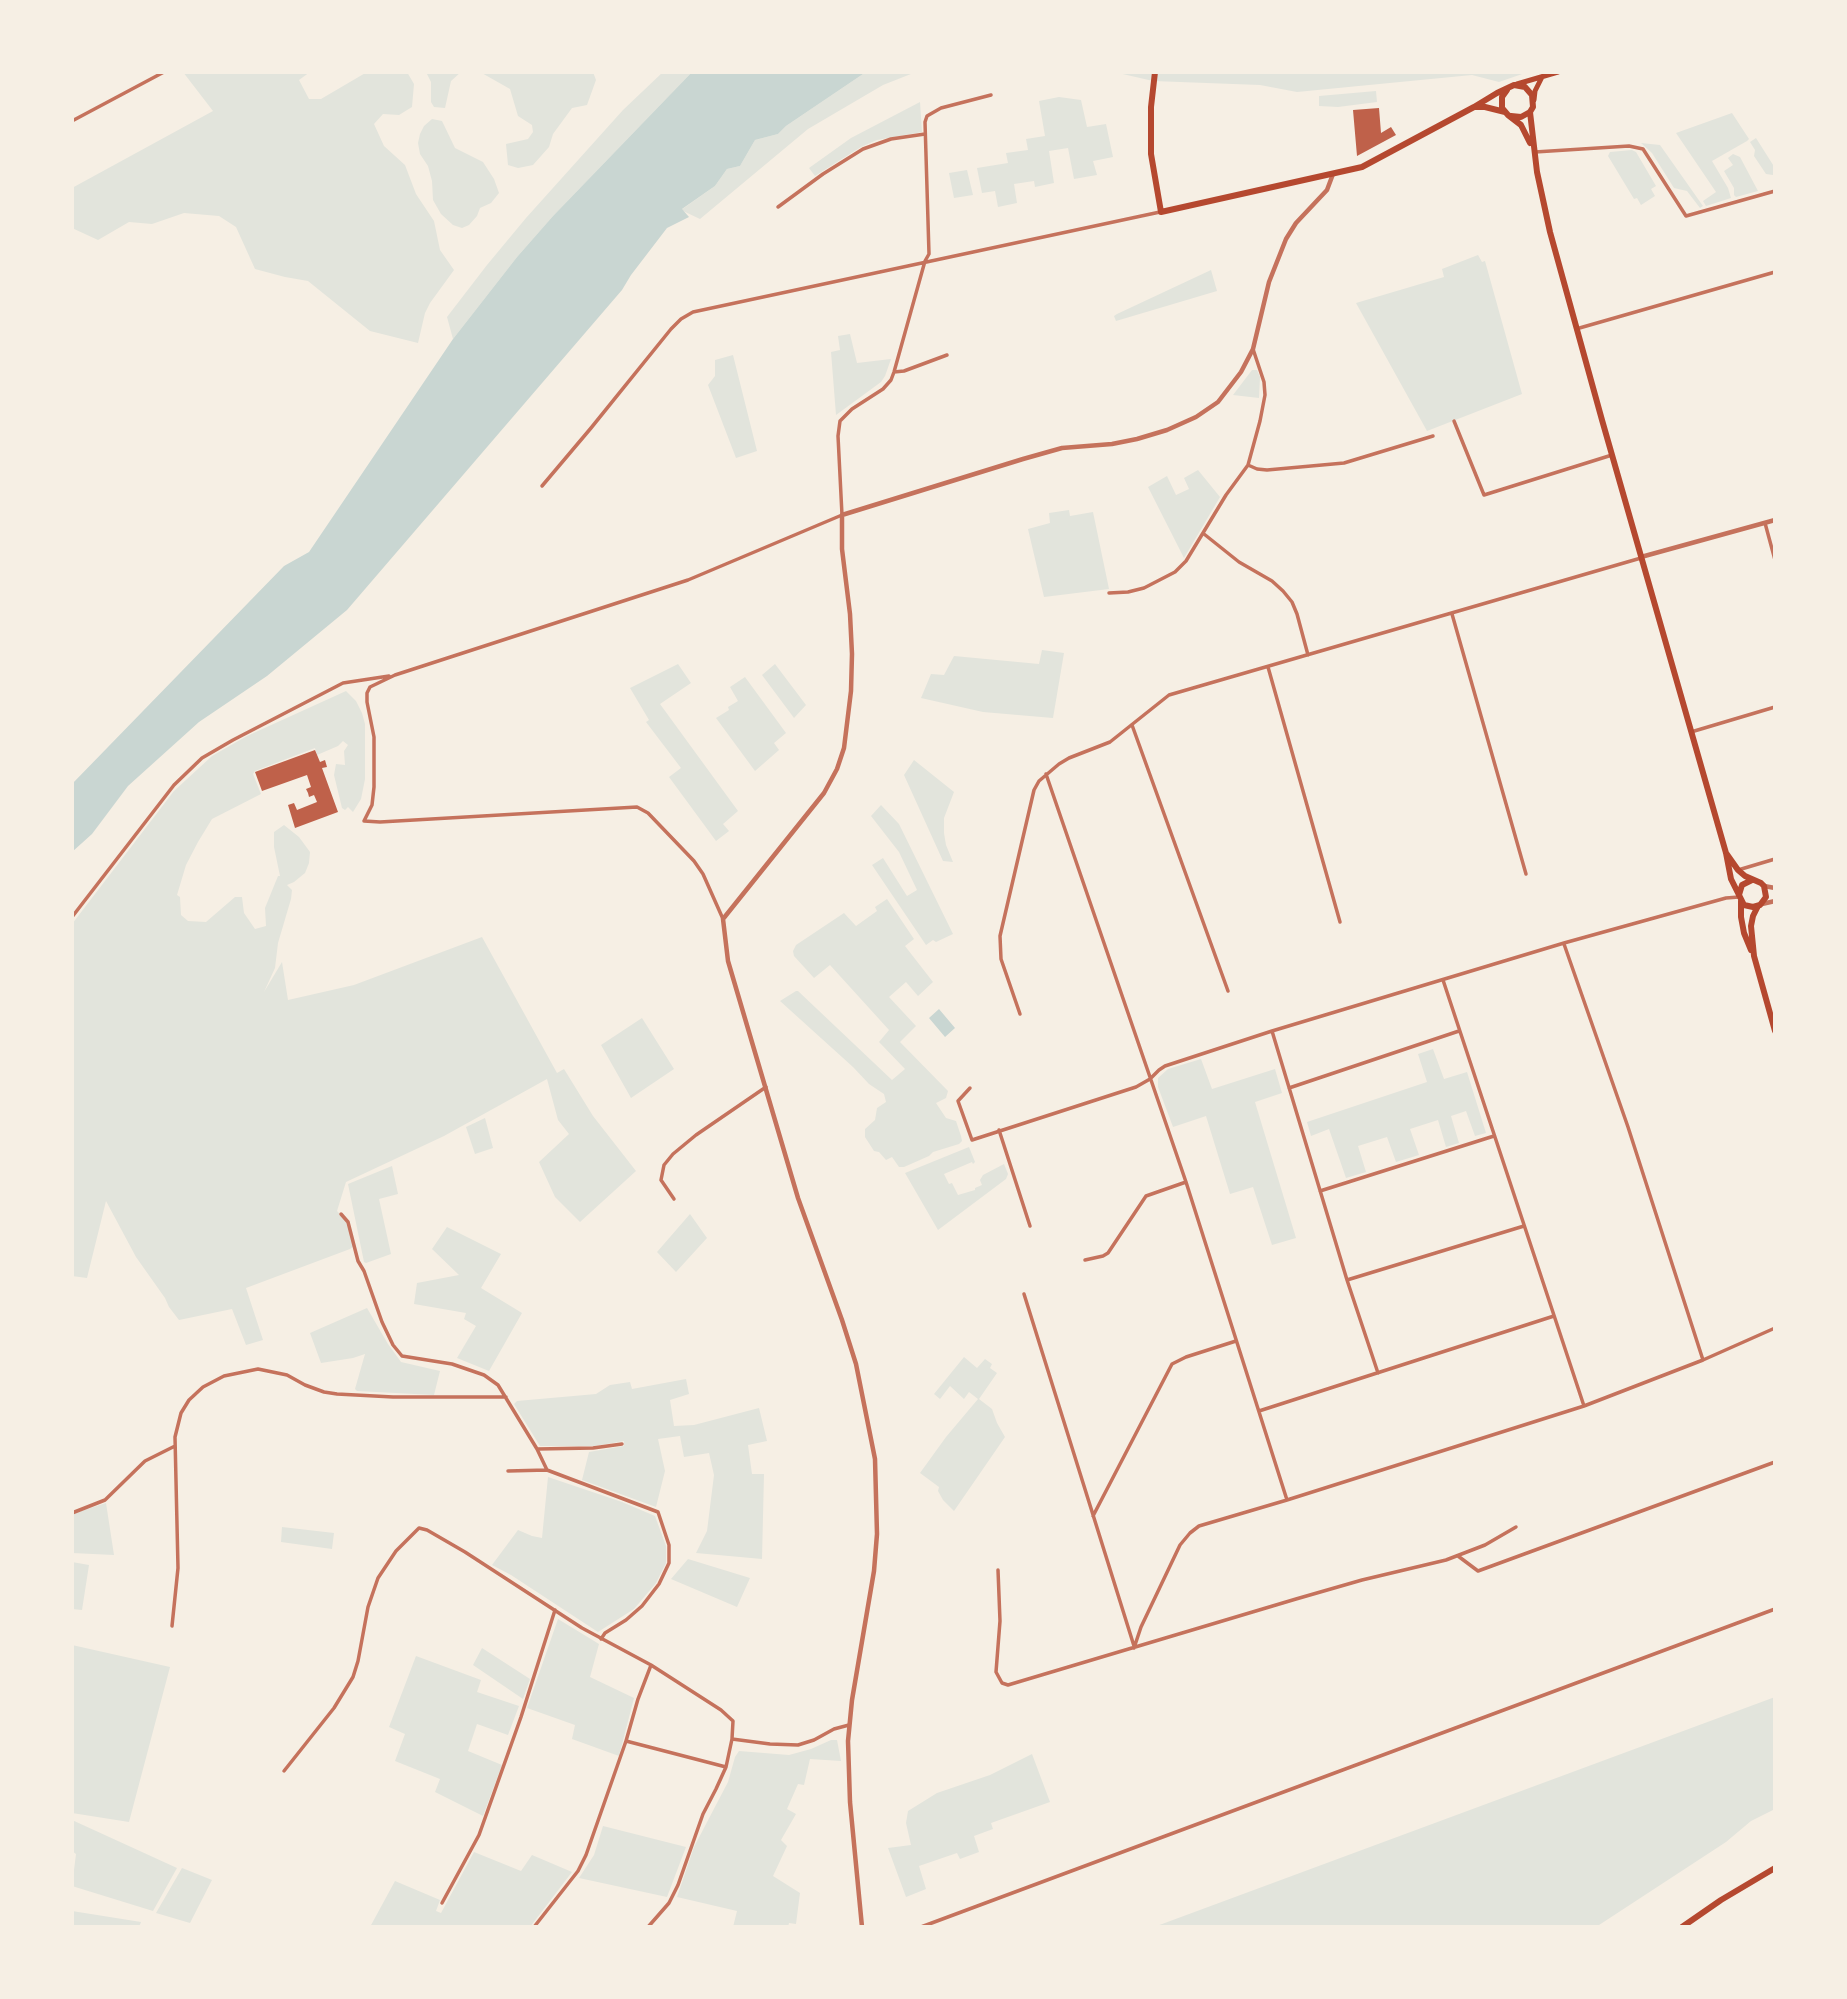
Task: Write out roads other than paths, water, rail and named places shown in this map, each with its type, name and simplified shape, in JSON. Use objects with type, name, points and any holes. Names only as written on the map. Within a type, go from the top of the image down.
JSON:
[{"type":"main road","points":[[1155,72],[1151,107],[1151,154],[1161,212],[1362,167],[1497,93],[1558,72]]},
{"type":"main road","points":[[1542,76],[1531,111],[1533,152],[1576,329],[1726,853],[1731,879],[1740,898],[1749,907],[1760,905]]},
{"type":"main road","points":[[1533,152],[1521,125],[1508,114],[1501,102],[1511,87],[1525,87],[1534,100]]},
{"type":"main road","points":[[1474,107],[1485,107],[1521,117],[1531,111]]},
{"type":"main road","points":[[1726,853],[1738,870],[1764,886],[1766,897],[1753,916],[1751,926],[1754,956]]},
{"type":"main road","points":[[1752,880],[1742,885],[1741,916],[1775,1031]]},
{"type":"main road","points":[[1682,1927],[1720,1900],[1775,1868]]},
{"type":"street","points":[[72,121],[164,72]]},
{"type":"street","points":[[723,919],[824,793],[837,769],[844,748],[851,691],[852,654],[842,549],[838,436],[840,421],[891,380],[929,254],[925,134],[927,116],[932,112],[991,95]]},
{"type":"street","points":[[778,207],[822,174],[863,149],[891,139],[925,134]]},
{"type":"street","points":[[1533,152],[1629,146],[1643,149],[1686,216],[1775,191]]},
{"type":"street","points":[[862,1927],[849,1802],[849,1725],[874,1571],[877,1534],[875,1459],[856,1364],[798,1198],[728,961],[723,919],[703,874],[694,861],[648,813],[637,807],[364,821],[372,805],[374,787],[374,737],[367,702],[368,693],[370,687],[395,675],[688,580],[842,515],[1023,458],[1062,449],[1137,439],[1196,417],[1218,402],[1241,372],[1253,349],[1269,282],[1286,239],[1296,223],[1327,190],[1333,174]]},
{"type":"street","points":[[542,485],[671,329],[693,312],[1161,212]]},
{"type":"street","points":[[1576,329],[1775,272]]},
{"type":"street","points":[[1109,593],[1144,588],[1175,572],[1186,561],[1248,465],[1265,395],[1264,382],[1253,349]]},
{"type":"street","points":[[894,372],[904,371],[947,355]]},
{"type":"street","points":[[1454,421],[1483,495],[1612,455]]},
{"type":"street","points":[[1248,465],[1267,470],[1344,463],[1433,436]]},
{"type":"street","points":[[1020,1014],[1001,959],[1000,936],[1034,790],[1046,774],[1069,758],[1110,742],[1169,695],[1775,520]]},
{"type":"street","points":[[1765,523],[1775,560]]},
{"type":"street","points":[[1204,534],[1239,562],[1272,581],[1283,591],[1297,614],[1308,656]]},
{"type":"street","points":[[1452,614],[1526,874]]},
{"type":"street","points":[[1268,667],[1340,922]]},
{"type":"street","points":[[72,917],[174,785],[202,758],[343,683],[395,675]]},
{"type":"street","points":[[1691,732],[1775,707]]},
{"type":"street","points":[[1132,725],[1228,991]]},
{"type":"street","points":[[1046,774],[1186,1182],[1287,1500]]},
{"type":"street","points":[[1738,870],[1775,859]]},
{"type":"street","points":[[1764,886],[1775,888]]},
{"type":"street","points":[[970,1088],[958,1101],[972,1140],[1136,1087],[1165,1066],[1272,1031],[1564,943],[1726,898],[1740,898]]},
{"type":"street","points":[[1760,905],[1775,901]]},
{"type":"street","points":[[1564,943],[1628,1128],[1703,1360]]},
{"type":"street","points":[[1443,980],[1584,1406]]},
{"type":"street","points":[[1272,1031],[1378,1373]]},
{"type":"street","points":[[1289,1088],[1460,1031]]},
{"type":"street","points":[[674,1199],[661,1180],[664,1165],[673,1154],[766,1087]]},
{"type":"street","points":[[999,1130],[1030,1226]]},
{"type":"street","points":[[1320,1191],[1494,1136]]},
{"type":"street","points":[[1085,1260],[1108,1253],[1146,1196],[1186,1182]]},
{"type":"street","points":[[341,1214],[348,1222],[358,1261],[393,1345],[402,1356],[452,1364],[484,1375],[498,1385],[547,1470]]},
{"type":"street","points":[[1347,1280],[1524,1226]]},
{"type":"street","points":[[1024,1294],[1135,1648]]},
{"type":"street","points":[[1259,1411],[1553,1316]]},
{"type":"street","points":[[1135,1648],[1141,1627],[1180,1545],[1199,1526],[1584,1406],[1703,1360],[1775,1328]]},
{"type":"street","points":[[1093,1516],[1172,1364],[1236,1341]]},
{"type":"street","points":[[172,1626],[178,1568],[175,1437],[181,1413],[189,1400],[203,1387],[224,1376],[258,1369],[287,1374],[305,1385],[337,1394],[506,1398]]},
{"type":"street","points":[[537,1449],[593,1448],[622,1444]]},
{"type":"street","points":[[72,1513],[105,1500],[145,1461],[174,1446]]},
{"type":"street","points":[[1458,1556],[1478,1570],[1775,1462]]},
{"type":"street","points":[[508,1471],[547,1470],[658,1512],[669,1545],[669,1563],[659,1584],[642,1606],[605,1633],[601,1639]]},
{"type":"street","points":[[998,1570],[1000,1621],[996,1672],[1002,1683],[1015,1685],[1310,1595],[1458,1556],[1485,1545],[1516,1527]]},
{"type":"street","points":[[284,1771],[334,1707],[353,1677],[368,1607],[378,1578],[396,1551],[419,1528],[427,1530],[601,1639],[651,1665],[733,1720],[726,1767],[703,1814],[678,1885],[669,1903],[648,1927]]},
{"type":"street","points":[[921,1927],[1775,1609]]},
{"type":"street","points":[[442,1903],[483,1825],[555,1610]]},
{"type":"street","points":[[534,1927],[578,1871],[586,1855],[651,1665]]},
{"type":"street","points":[[732,1739],[797,1745],[849,1725]]},
{"type":"street","points":[[626,1741],[726,1767]]}]
